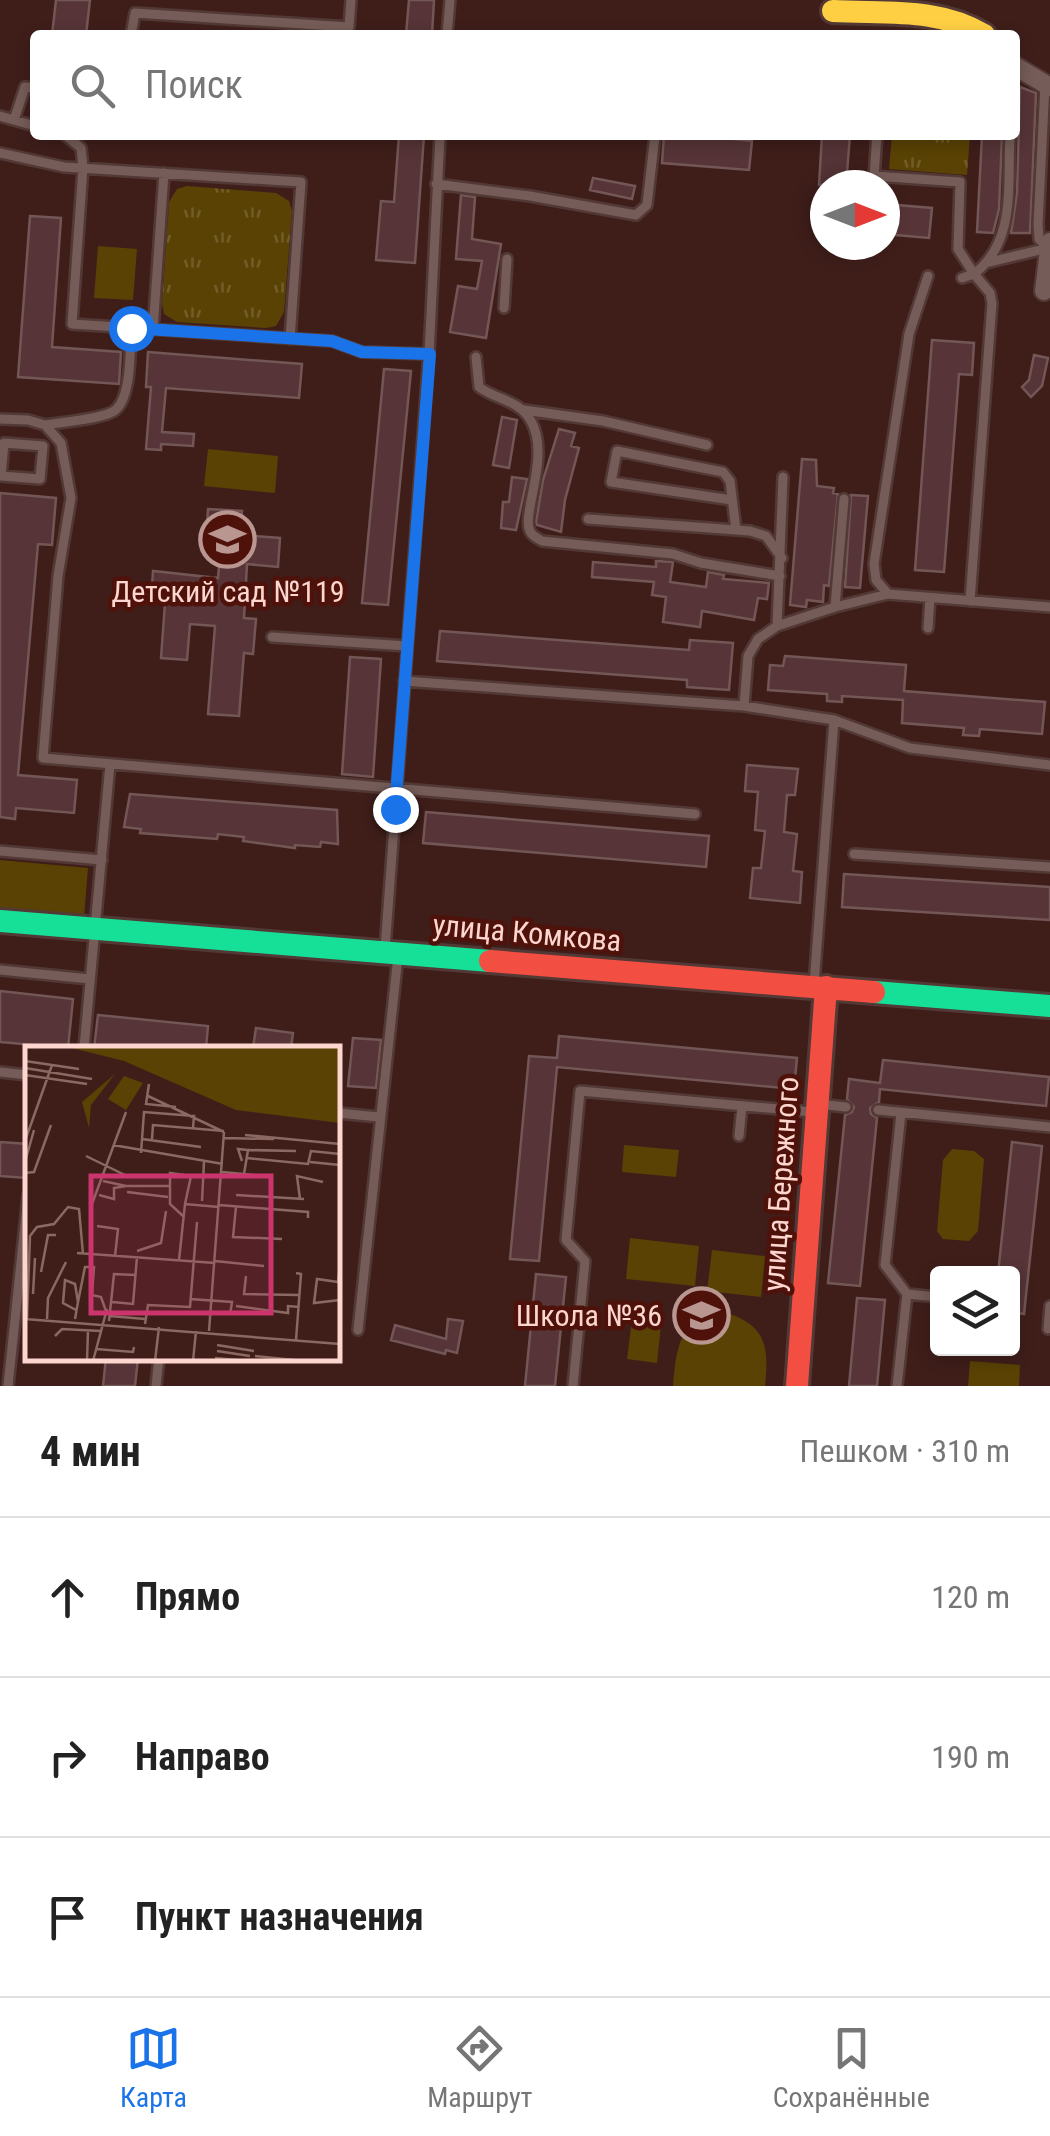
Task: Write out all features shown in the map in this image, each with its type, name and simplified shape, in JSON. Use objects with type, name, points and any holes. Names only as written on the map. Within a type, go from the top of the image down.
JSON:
[{"type":"street","points":[[833,10],[923,15],[976,30]]},
{"type":"street","points":[[1020,69],[1047,86]]},
{"type":"street","points":[[1044,291],[1049,245]]},
{"type":"street","name":"улица Комкова","points":[[0,921],[1050,1006]]},
{"type":"street","name":"улица Бережного","points":[[796,1386],[820,987]]},
{"type":"lane","points":[[132,30],[135,13],[349,27],[351,0]]},
{"type":"lane","points":[[447,30],[450,0]]},
{"type":"lane","points":[[1047,86],[1038,224],[1039,239],[1049,245]]},
{"type":"lane","points":[[14,120],[25,87],[30,88]]},
{"type":"lane","points":[[0,116],[30,125]]},
{"type":"lane","points":[[71,140],[81,148],[83,167],[72,324],[332,341],[362,352],[430,354]]},
{"type":"lane","points":[[358,1330],[392,952],[396,788],[430,354],[440,140]]},
{"type":"lane","points":[[436,184],[530,196],[636,216],[647,206],[654,140]]},
{"type":"lane","points":[[876,140],[874,176],[960,182],[958,249],[990,293],[970,601]]},
{"type":"lane","points":[[990,262],[1005,234],[1010,140]]},
{"type":"lane","points":[[0,153],[64,167],[301,182],[290,340]]},
{"type":"lane","points":[[153,330],[164,172]]},
{"type":"lane","points":[[962,278],[990,262],[1049,245]]},
{"type":"lane","points":[[504,308],[506,259]]},
{"type":"lane","points":[[888,594],[876,580],[874,564],[909,334],[928,276]]},
{"type":"lane","points":[[45,426],[113,412],[123,400],[126,388],[131,328]]},
{"type":"lane","points":[[476,357],[479,386],[523,410],[603,422],[707,445]]},
{"type":"lane","points":[[523,410],[536,432],[538,456],[528,523],[535,537],[672,554],[780,576]]},
{"type":"lane","points":[[0,419],[28,420],[45,426],[61,444],[70,498],[58,576],[43,758],[695,814]]},
{"type":"lane","points":[[26,445],[28,420]]},
{"type":"lane","points":[[4,443],[26,445],[43,446],[40,480],[1,476],[4,443]]},
{"type":"lane","points":[[732,500],[610,482],[617,451],[723,472],[730,481],[736,530]]},
{"type":"lane","points":[[777,626],[782,477]]},
{"type":"lane","points":[[835,607],[844,499]]},
{"type":"lane","points":[[588,519],[736,530],[766,536],[782,558]]},
{"type":"lane","points":[[744,706],[748,656],[758,639],[777,626],[835,607],[888,594],[1050,607]]},
{"type":"lane","points":[[928,628],[930,598]]},
{"type":"lane","points":[[272,636],[407,646]]},
{"type":"lane","points":[[404,681],[744,706],[834,720],[910,748],[1050,765]]},
{"type":"lane","points":[[820,987],[834,720]]},
{"type":"lane","points":[[84,1046],[110,764]]},
{"type":"lane","points":[[0,851],[102,860]]},
{"type":"lane","points":[[854,854],[1050,867]]},
{"type":"lane","points":[[0,970],[90,979]]},
{"type":"lane","points":[[0,1072],[25,1075]]},
{"type":"lane","points":[[573,1386],[585,1261],[566,1240],[580,1091],[742,1106],[846,1107]]},
{"type":"lane","points":[[739,1136],[742,1106]]},
{"type":"lane","points":[[878,1110],[1050,1127]]},
{"type":"lane","points":[[340,1113],[379,1117]]},
{"type":"lane","points":[[898,1386],[907,1294],[885,1265],[900,1113]]},
{"type":"lane","points":[[8,1386],[25,1224]]},
{"type":"lane","points":[[907,1294],[930,1296]]},
{"type":"lane","points":[[1048,1329],[1050,1306]]},
{"type":"lane","points":[[156,1386],[159,1361]]},
{"type":"green space","points":[[892,140],[970,140],[967,175],[889,169]]},
{"type":"green space","points":[[187,186],[276,193],[289,201],[292,211],[284,312],[276,326],[177,322],[164,314],[169,202],[177,189]]},
{"type":"green space","points":[[98,246],[137,249],[133,300],[94,298]]},
{"type":"green space","points":[[208,449],[278,456],[275,493],[204,486]]},
{"type":"green space","points":[[0,860],[88,868],[84,917],[0,910]]},
{"type":"green space","points":[[624,1145],[679,1150],[676,1177],[622,1172]]},
{"type":"green space","points":[[952,1149],[974,1151],[984,1159],[978,1231],[969,1241],[943,1239],[937,1231],[943,1160]]},
{"type":"green space","points":[[630,1238],[699,1246],[695,1286],[626,1279]]},
{"type":"green space","points":[[712,1250],[765,1256],[761,1297],[707,1291]]},
{"type":"green space","points":[[633,1312],[662,1315],[657,1363],[627,1359]]},
{"type":"green space","points":[[727,1313],[758,1332],[765,1350],[765,1386],[673,1386],[679,1346],[690,1327],[699,1320]]},
{"type":"green space","points":[[970,1361],[1020,1365],[1019,1386],[968,1386]]},
{"type":"building","points":[[56,0],[90,0],[87,30],[53,30]]},
{"type":"building","points":[[409,0],[434,0],[432,30],[406,30]]},
{"type":"building","points":[[1020,87],[1036,93],[1030,233],[1011,233],[1017,193]]},
{"type":"building","points":[[399,140],[424,140],[415,263],[376,260],[381,201],[394,202]]},
{"type":"building","points":[[664,140],[752,141],[749,170],[662,163]]},
{"type":"building","points":[[822,140],[850,140],[847,170],[820,170]]},
{"type":"building","points":[[982,140],[1002,140],[999,209],[993,233],[977,232]]},
{"type":"building","points":[[593,178],[635,186],[632,199],[590,190]]},
{"type":"building","points":[[461,195],[475,197],[472,239],[501,244],[486,338],[450,332],[458,286],[477,289],[482,261],[456,259]]},
{"type":"building","points":[[900,205],[932,208],[929,238],[900,235]]},
{"type":"building","points":[[30,216],[61,218],[52,347],[121,352],[119,384],[18,377]]},
{"type":"building","points":[[932,340],[974,343],[972,375],[959,374],[944,572],[915,570]]},
{"type":"building","points":[[148,352],[302,364],[299,398],[166,388],[162,432],[194,434],[193,446],[161,444],[161,450],[146,449],[151,387],[146,387]]},
{"type":"building","points":[[1034,355],[1048,358],[1042,386],[1031,397],[1022,387],[1029,380]]},
{"type":"building","points":[[384,369],[411,371],[388,605],[362,603]]},
{"type":"building","points":[[502,417],[517,420],[509,468],[493,465]]},
{"type":"building","points":[[559,429],[575,433],[571,446],[579,448],[561,532],[536,522],[543,480]]},
{"type":"building","points":[[802,459],[816,460],[817,486],[834,488],[833,493],[838,494],[829,586],[824,585],[823,602],[807,600],[806,607],[790,605]]},
{"type":"building","points":[[512,477],[527,479],[516,530],[501,528],[503,502],[509,502]]},
{"type":"building","points":[[0,493],[56,498],[52,545],[38,544],[18,775],[77,780],[74,813],[16,808],[15,819],[0,817]]},
{"type":"building","points":[[851,495],[868,496],[860,588],[845,587]]},
{"type":"building","points":[[208,509],[242,511],[240,535],[280,538],[278,567],[247,564],[244,618],[256,619],[253,654],[244,653],[239,716],[208,714],[215,626],[190,624],[187,660],[161,658],[165,603],[151,602],[153,571],[218,578],[221,543],[206,542]]},
{"type":"building","points":[[656,561],[673,562],[670,582],[706,587],[708,572],[724,575],[723,579],[769,583],[767,599],[758,598],[754,620],[702,611],[700,627],[663,622],[666,597],[652,595],[654,582],[592,577],[593,562],[656,567]]},
{"type":"building","points":[[440,631],[689,650],[690,640],[733,643],[729,690],[687,687],[687,680],[437,661]]},
{"type":"building","points":[[785,656],[906,665],[904,691],[1045,702],[1042,734],[980,729],[979,736],[963,735],[964,728],[902,723],[903,700],[842,696],[842,702],[827,701],[827,694],[768,690],[770,665],[783,666]]},
{"type":"building","points":[[350,657],[381,659],[373,777],[342,774]]},
{"type":"building","points":[[747,765],[798,769],[795,795],[787,795],[784,832],[797,834],[793,871],[802,872],[800,903],[750,898],[753,868],[761,868],[765,831],[755,830],[758,792],[745,791]]},
{"type":"building","points":[[130,794],[337,810],[338,844],[321,842],[320,847],[295,848],[218,834],[217,839],[140,833],[141,829],[124,827]]},
{"type":"building","points":[[426,812],[709,836],[706,867],[423,843]]},
{"type":"building","points":[[844,874],[1050,887],[1050,920],[842,907]]},
{"type":"building","points":[[0,991],[73,999],[68,1046],[0,1042]]},
{"type":"building","points":[[98,1015],[208,1026],[206,1046],[94,1046]]},
{"type":"building","points":[[256,1028],[293,1033],[291,1046],[253,1046]]},
{"type":"building","points":[[559,1036],[797,1058],[794,1089],[557,1067],[539,1261],[510,1259],[529,1056],[557,1058]]},
{"type":"building","points":[[353,1038],[381,1040],[376,1088],[348,1086]]},
{"type":"building","points":[[883,1060],[1049,1077],[1046,1106],[880,1089],[879,1102],[870,1108],[877,1118],[860,1286],[828,1283],[845,1115],[854,1107],[847,1099],[849,1079],[880,1083]]},
{"type":"building","points":[[0,1142],[25,1144],[25,1178],[0,1176]]},
{"type":"building","points":[[1012,1142],[1042,1146],[1024,1314],[1020,1313],[1020,1266],[999,1266]]},
{"type":"building","points":[[536,1274],[566,1277],[555,1386],[525,1386]]},
{"type":"building","points":[[857,1298],[885,1300],[877,1386],[849,1386]]},
{"type":"building","points":[[448,1319],[463,1321],[457,1353],[446,1350],[445,1354],[391,1340],[395,1325],[446,1339]]},
{"type":"building","points":[[106,1361],[138,1361],[135,1386],[103,1386]]},
{"type":"traffic: fast","points":[[0,921],[490,961]]},
{"type":"traffic: fast","points":[[874,992],[1050,1006]]},
{"type":"traffic: slow","points":[[833,11],[930,16],[974,30]]},
{"type":"traffic: jam","points":[[490,961],[874,992]]},
{"type":"traffic: jam","points":[[797,1386],[826,987]]},
{"type":"place","name":"Детский сад №119","points":[[228,540]]},
{"type":"place","name":"Школа №36","points":[[701,1316]]},
{"type":"route","points":[[131,328],[332,341],[362,352],[430,354],[395,809]]}]
